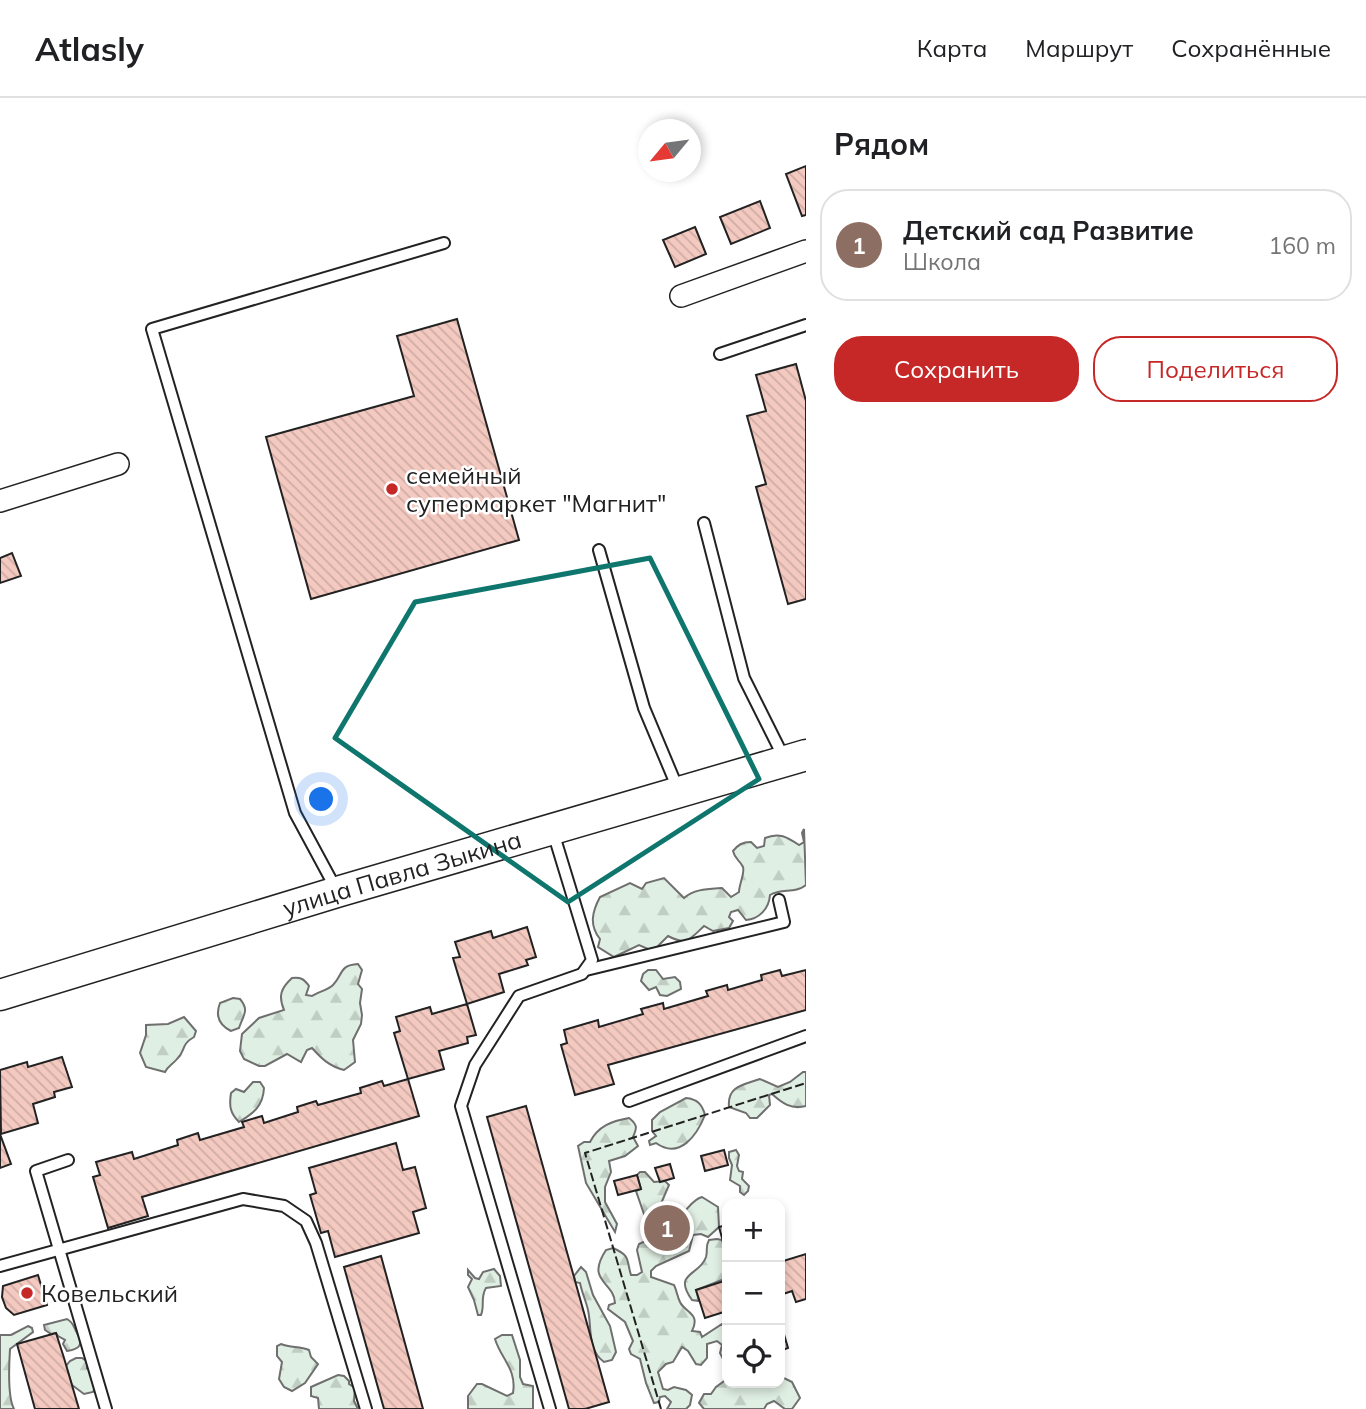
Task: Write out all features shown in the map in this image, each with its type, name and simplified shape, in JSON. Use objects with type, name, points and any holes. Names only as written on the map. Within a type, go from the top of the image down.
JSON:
[{"type":"main road","name":"улица Павла Зыкина","points":[[0,995],[337,892],[795,758]]},
{"type":"street","points":[[681,296],[806,251]]},
{"type":"street","points":[[0,501],[118,464]]},
{"type":"lane","points":[[337,892],[295,813],[152,329],[444,243]]},
{"type":"lane","points":[[720,354],[806,325]]},
{"type":"lane","points":[[704,523],[744,678],[795,758]]},
{"type":"lane","points":[[599,550],[644,708],[680,792]]},
{"type":"lane","points":[[550,1409],[461,1106],[475,1065],[519,996],[582,974],[592,960],[552,829]]},
{"type":"lane","points":[[586,970],[783,922],[779,900]]},
{"type":"lane","points":[[629,1101],[806,1036]]},
{"type":"lane","points":[[68,1160],[36,1171],[106,1409]]},
{"type":"lane","points":[[0,1265],[243,1199],[284,1206],[306,1221],[316,1243],[366,1409]]},
{"type":"highlighted area","points":[[650,558],[759,779],[568,902],[335,738],[415,602]]},
{"type":"green space","points":[[804,829],[806,885],[770,895],[765,909],[755,918],[746,920],[738,910],[731,912],[729,917],[733,921],[729,928],[713,931],[704,926],[688,940],[680,941],[668,936],[655,949],[639,945],[614,957],[598,947],[600,939],[594,929],[593,918],[600,897],[630,883],[642,889],[646,883],[664,878],[684,898],[697,891],[722,888],[731,897],[739,892],[743,872],[743,867],[733,851],[737,847],[751,842],[757,848],[764,846],[765,838],[775,835],[799,845],[804,842]]},
{"type":"green space","points":[[358,964],[362,970],[358,984],[362,989],[362,1015],[361,1024],[353,1040],[355,1062],[344,1070],[326,1062],[312,1048],[307,1050],[301,1062],[287,1054],[265,1066],[244,1059],[240,1051],[242,1034],[259,1018],[284,1010],[282,992],[292,978],[300,978],[306,982],[309,986],[306,995],[312,996],[333,985],[344,968]]},
{"type":"green space","points":[[648,970],[656,970],[663,979],[675,977],[680,982],[681,989],[667,996],[660,995],[656,987],[649,990],[641,981]]},
{"type":"green space","points":[[233,998],[240,999],[245,1010],[239,1028],[231,1031],[221,1023],[218,1012],[220,1003]]},
{"type":"green space","points":[[184,1017],[196,1031],[180,1056],[165,1072],[146,1067],[140,1053],[146,1025],[168,1024]]},
{"type":"green space","points":[[806,1072],[806,1106],[787,1105],[772,1094],[769,1095],[770,1105],[757,1118],[750,1118],[746,1113],[729,1107],[733,1090],[737,1087],[760,1079],[778,1087]]},
{"type":"green space","points":[[253,1082],[260,1082],[264,1088],[262,1100],[253,1112],[239,1122],[231,1109],[231,1093],[236,1089],[244,1092]]},
{"type":"green space","points":[[686,1098],[698,1103],[705,1115],[692,1137],[673,1149],[656,1143],[650,1145],[649,1141],[656,1136],[652,1131],[652,1120],[660,1112]]},
{"type":"green space","points":[[629,1118],[635,1125],[633,1137],[638,1146],[625,1156],[609,1161],[611,1172],[605,1187],[605,1202],[617,1224],[615,1232],[586,1183],[578,1146],[590,1142],[606,1125]]},
{"type":"green space","points":[[736,1150],[739,1155],[737,1166],[739,1171],[743,1172],[742,1179],[749,1186],[744,1195],[740,1192],[740,1186],[730,1180],[732,1165],[729,1152]]},
{"type":"green space","points":[[645,1172],[654,1182],[665,1181],[669,1185],[657,1213],[661,1216],[660,1221],[653,1223],[645,1217],[636,1191],[641,1189],[637,1175]]},
{"type":"green space","points":[[702,1197],[718,1207],[719,1227],[708,1237],[693,1235],[689,1251],[656,1266],[651,1271],[651,1277],[674,1285],[682,1306],[695,1320],[692,1331],[700,1332],[702,1337],[722,1324],[722,1345],[717,1341],[707,1344],[707,1358],[701,1365],[696,1364],[682,1347],[673,1362],[666,1364],[658,1372],[663,1389],[674,1387],[686,1390],[692,1395],[690,1405],[686,1409],[667,1409],[671,1402],[665,1396],[654,1403],[640,1359],[631,1354],[629,1349],[633,1341],[625,1322],[608,1309],[609,1305],[615,1303],[598,1269],[606,1250],[613,1248],[625,1256],[631,1275],[642,1272],[637,1250],[639,1244],[665,1232],[668,1224],[666,1219],[679,1216]]},
{"type":"green space","points":[[709,1240],[722,1240],[722,1280],[696,1290],[699,1301],[692,1300],[685,1284],[686,1279],[703,1263]]},
{"type":"green space","points":[[581,1267],[586,1272],[593,1295],[610,1326],[616,1352],[612,1360],[604,1362],[593,1345],[587,1307],[580,1283],[575,1282],[574,1276]]},
{"type":"green space","points":[[494,1269],[500,1276],[501,1286],[486,1288],[482,1312],[478,1315],[468,1287],[472,1279],[468,1270],[479,1279],[483,1272]]},
{"type":"green space","points":[[67,1319],[73,1325],[80,1343],[75,1349],[67,1351],[63,1344],[65,1340],[56,1333],[51,1334],[45,1330],[44,1325]]},
{"type":"green space","points":[[28,1326],[33,1332],[10,1349],[9,1389],[14,1409],[0,1409],[0,1335],[11,1335]]},
{"type":"green space","points":[[502,1335],[512,1335],[520,1360],[520,1377],[523,1384],[533,1386],[533,1409],[468,1409],[468,1396],[477,1384],[507,1396],[513,1393],[511,1371],[495,1339]]},
{"type":"green space","points":[[281,1344],[309,1350],[311,1357],[318,1364],[305,1383],[292,1391],[284,1387],[279,1379],[282,1362],[277,1356],[277,1346]]},
{"type":"green space","points":[[76,1358],[82,1358],[88,1362],[87,1368],[91,1367],[96,1386],[93,1392],[84,1394],[72,1385],[66,1366]]},
{"type":"green space","points":[[338,1375],[344,1376],[355,1388],[354,1401],[358,1409],[319,1409],[318,1398],[311,1396],[311,1387]]},
{"type":"green space","points":[[785,1378],[792,1382],[800,1398],[792,1409],[785,1409],[774,1401],[764,1409],[704,1409],[699,1403],[704,1394],[711,1394],[722,1383],[722,1388],[785,1388]]},
{"type":"building","points":[[806,166],[806,215],[802,216],[786,174]]},
{"type":"building","points":[[760,201],[770,228],[731,244],[720,217]]},
{"type":"building","points":[[695,227],[706,254],[675,267],[663,240]]},
{"type":"building","name":"семейный супермаркет \"Магнит\"","points":[[457,319],[519,540],[311,599],[266,437],[414,396],[397,336]]},
{"type":"building","points":[[796,364],[806,401],[806,599],[788,604],[756,487],[766,484],[747,416],[766,411],[756,375]]},
{"type":"building","points":[[12,553],[21,576],[0,583],[0,558]]},
{"type":"building","points":[[527,927],[536,957],[526,960],[528,965],[499,974],[504,992],[467,1004],[453,958],[460,957],[455,942],[491,931],[493,938]]},
{"type":"building","points":[[780,970],[782,976],[806,970],[806,1010],[608,1065],[614,1084],[575,1095],[561,1045],[567,1043],[564,1030],[598,1020],[599,1027],[643,1014],[641,1009],[663,1003],[664,1009],[708,996],[706,991],[727,985],[728,990],[762,980],[761,975]]},
{"type":"building","points":[[467,1004],[476,1035],[467,1037],[468,1043],[439,1051],[444,1069],[408,1079],[394,1033],[400,1031],[396,1017],[430,1007],[432,1014]]},
{"type":"building","points":[[62,1057],[72,1087],[54,1092],[55,1097],[33,1104],[38,1123],[1,1134],[0,1070],[27,1062],[28,1067]]},
{"type":"building","points":[[408,1079],[419,1116],[142,1197],[148,1216],[108,1228],[93,1177],[100,1175],[96,1162],[132,1152],[134,1159],[178,1145],[177,1140],[198,1133],[200,1140],[244,1127],[242,1122],[262,1116],[264,1123],[298,1112],[297,1107],[316,1101],[318,1105],[361,1093],[360,1088],[382,1081],[384,1086]]},
{"type":"building","points":[[526,1106],[609,1402],[585,1409],[569,1409],[487,1117]]},
{"type":"building","points":[[0,1134],[11,1164],[0,1168]]},
{"type":"building","points":[[396,1143],[403,1170],[415,1167],[426,1208],[413,1212],[419,1233],[335,1257],[328,1231],[321,1233],[310,1195],[316,1193],[309,1168]]},
{"type":"building","points":[[724,1150],[728,1165],[705,1171],[701,1156]]},
{"type":"building","points":[[670,1164],[674,1178],[660,1182],[655,1168]]},
{"type":"building","points":[[637,1175],[641,1189],[618,1195],[614,1181]]},
{"type":"building","points":[[806,1254],[806,1299],[796,1302],[792,1291],[785,1293],[785,1260]]},
{"type":"building","points":[[381,1256],[423,1409],[384,1409],[344,1267]]},
{"type":"building","points":[[38,1275],[47,1305],[14,1315],[6,1308],[2,1297],[3,1286]]},
{"type":"building","points":[[722,1282],[722,1313],[705,1318],[696,1290]]},
{"type":"building","points":[[56,1333],[79,1409],[35,1409],[17,1344]]},
{"type":"fence","points":[[661,1409],[585,1153],[806,1083]]},
{"type":"place","name":"семейный супермаркет \"Магнит\"","points":[[392,489]]},
{"type":"place","name":"Детский сад Развитие","points":[[667,1228]]},
{"type":"place","name":"Ковельский","points":[[27,1293]]}]
